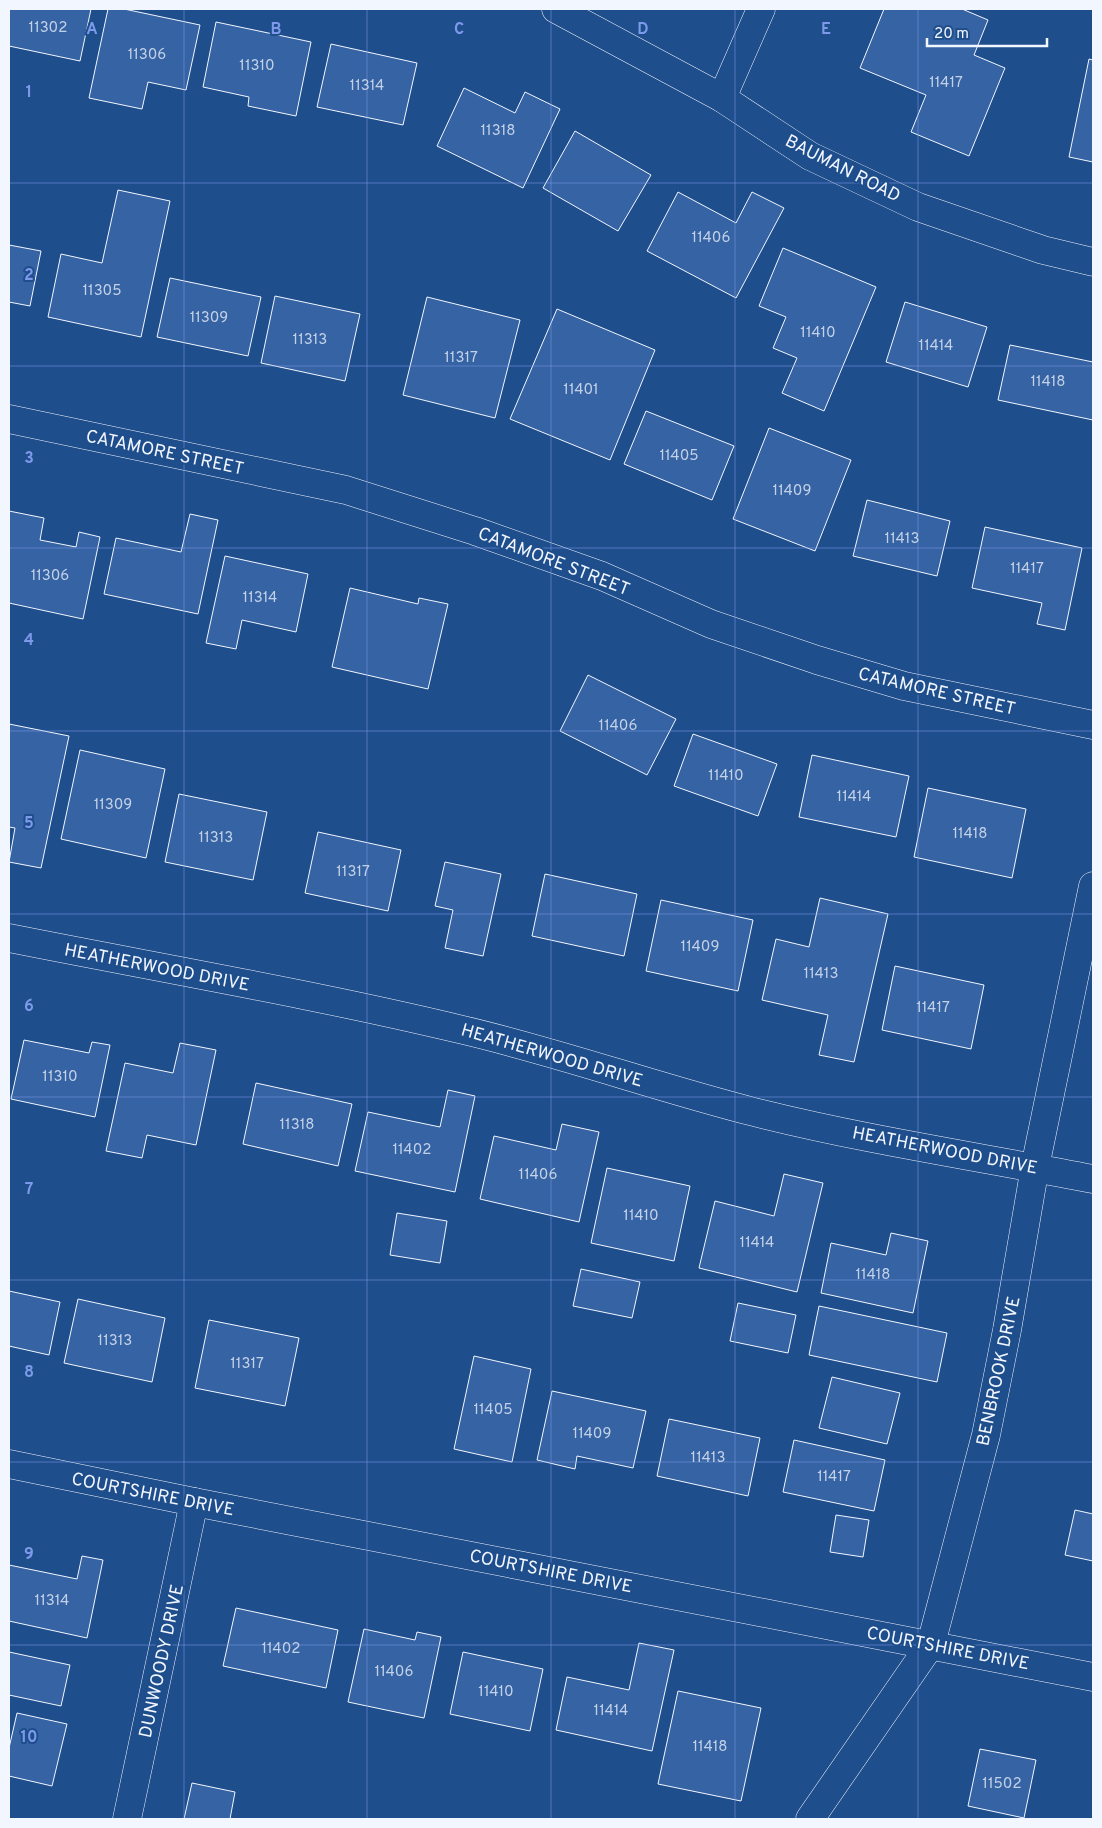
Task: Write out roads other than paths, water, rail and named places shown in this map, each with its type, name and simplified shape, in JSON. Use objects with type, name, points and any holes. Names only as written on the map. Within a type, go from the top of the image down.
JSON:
[{"type":"street","name":"BAUMAN ROAD","points":[[556,9],[722,98],[810,156],[918,207],[1042,250],[1093,262]]},
{"type":"street","points":[[722,98],[761,9]]},
{"type":"street","name":"CATAMORE STREET","points":[[9,419],[346,490],[475,531],[602,576],[711,624],[817,660],[904,686],[1093,725]]},
{"type":"street","name":"BENBROOK DRIVE","points":[[810,1819],[930,1644],[986,1435],[1007,1330],[1035,1168],[1093,886]]},
{"type":"street","name":"HEATHERWOOD DRIVE","points":[[9,938],[361,1006],[465,1030],[551,1053],[665,1088],[756,1112],[898,1143],[1093,1178]]},
{"type":"street","name":"COURTSHIRE DRIVE","points":[[9,1464],[194,1502],[1093,1677]]},
{"type":"street","name":"DUNWOODY DRIVE","points":[[127,1819],[194,1502]]}]
